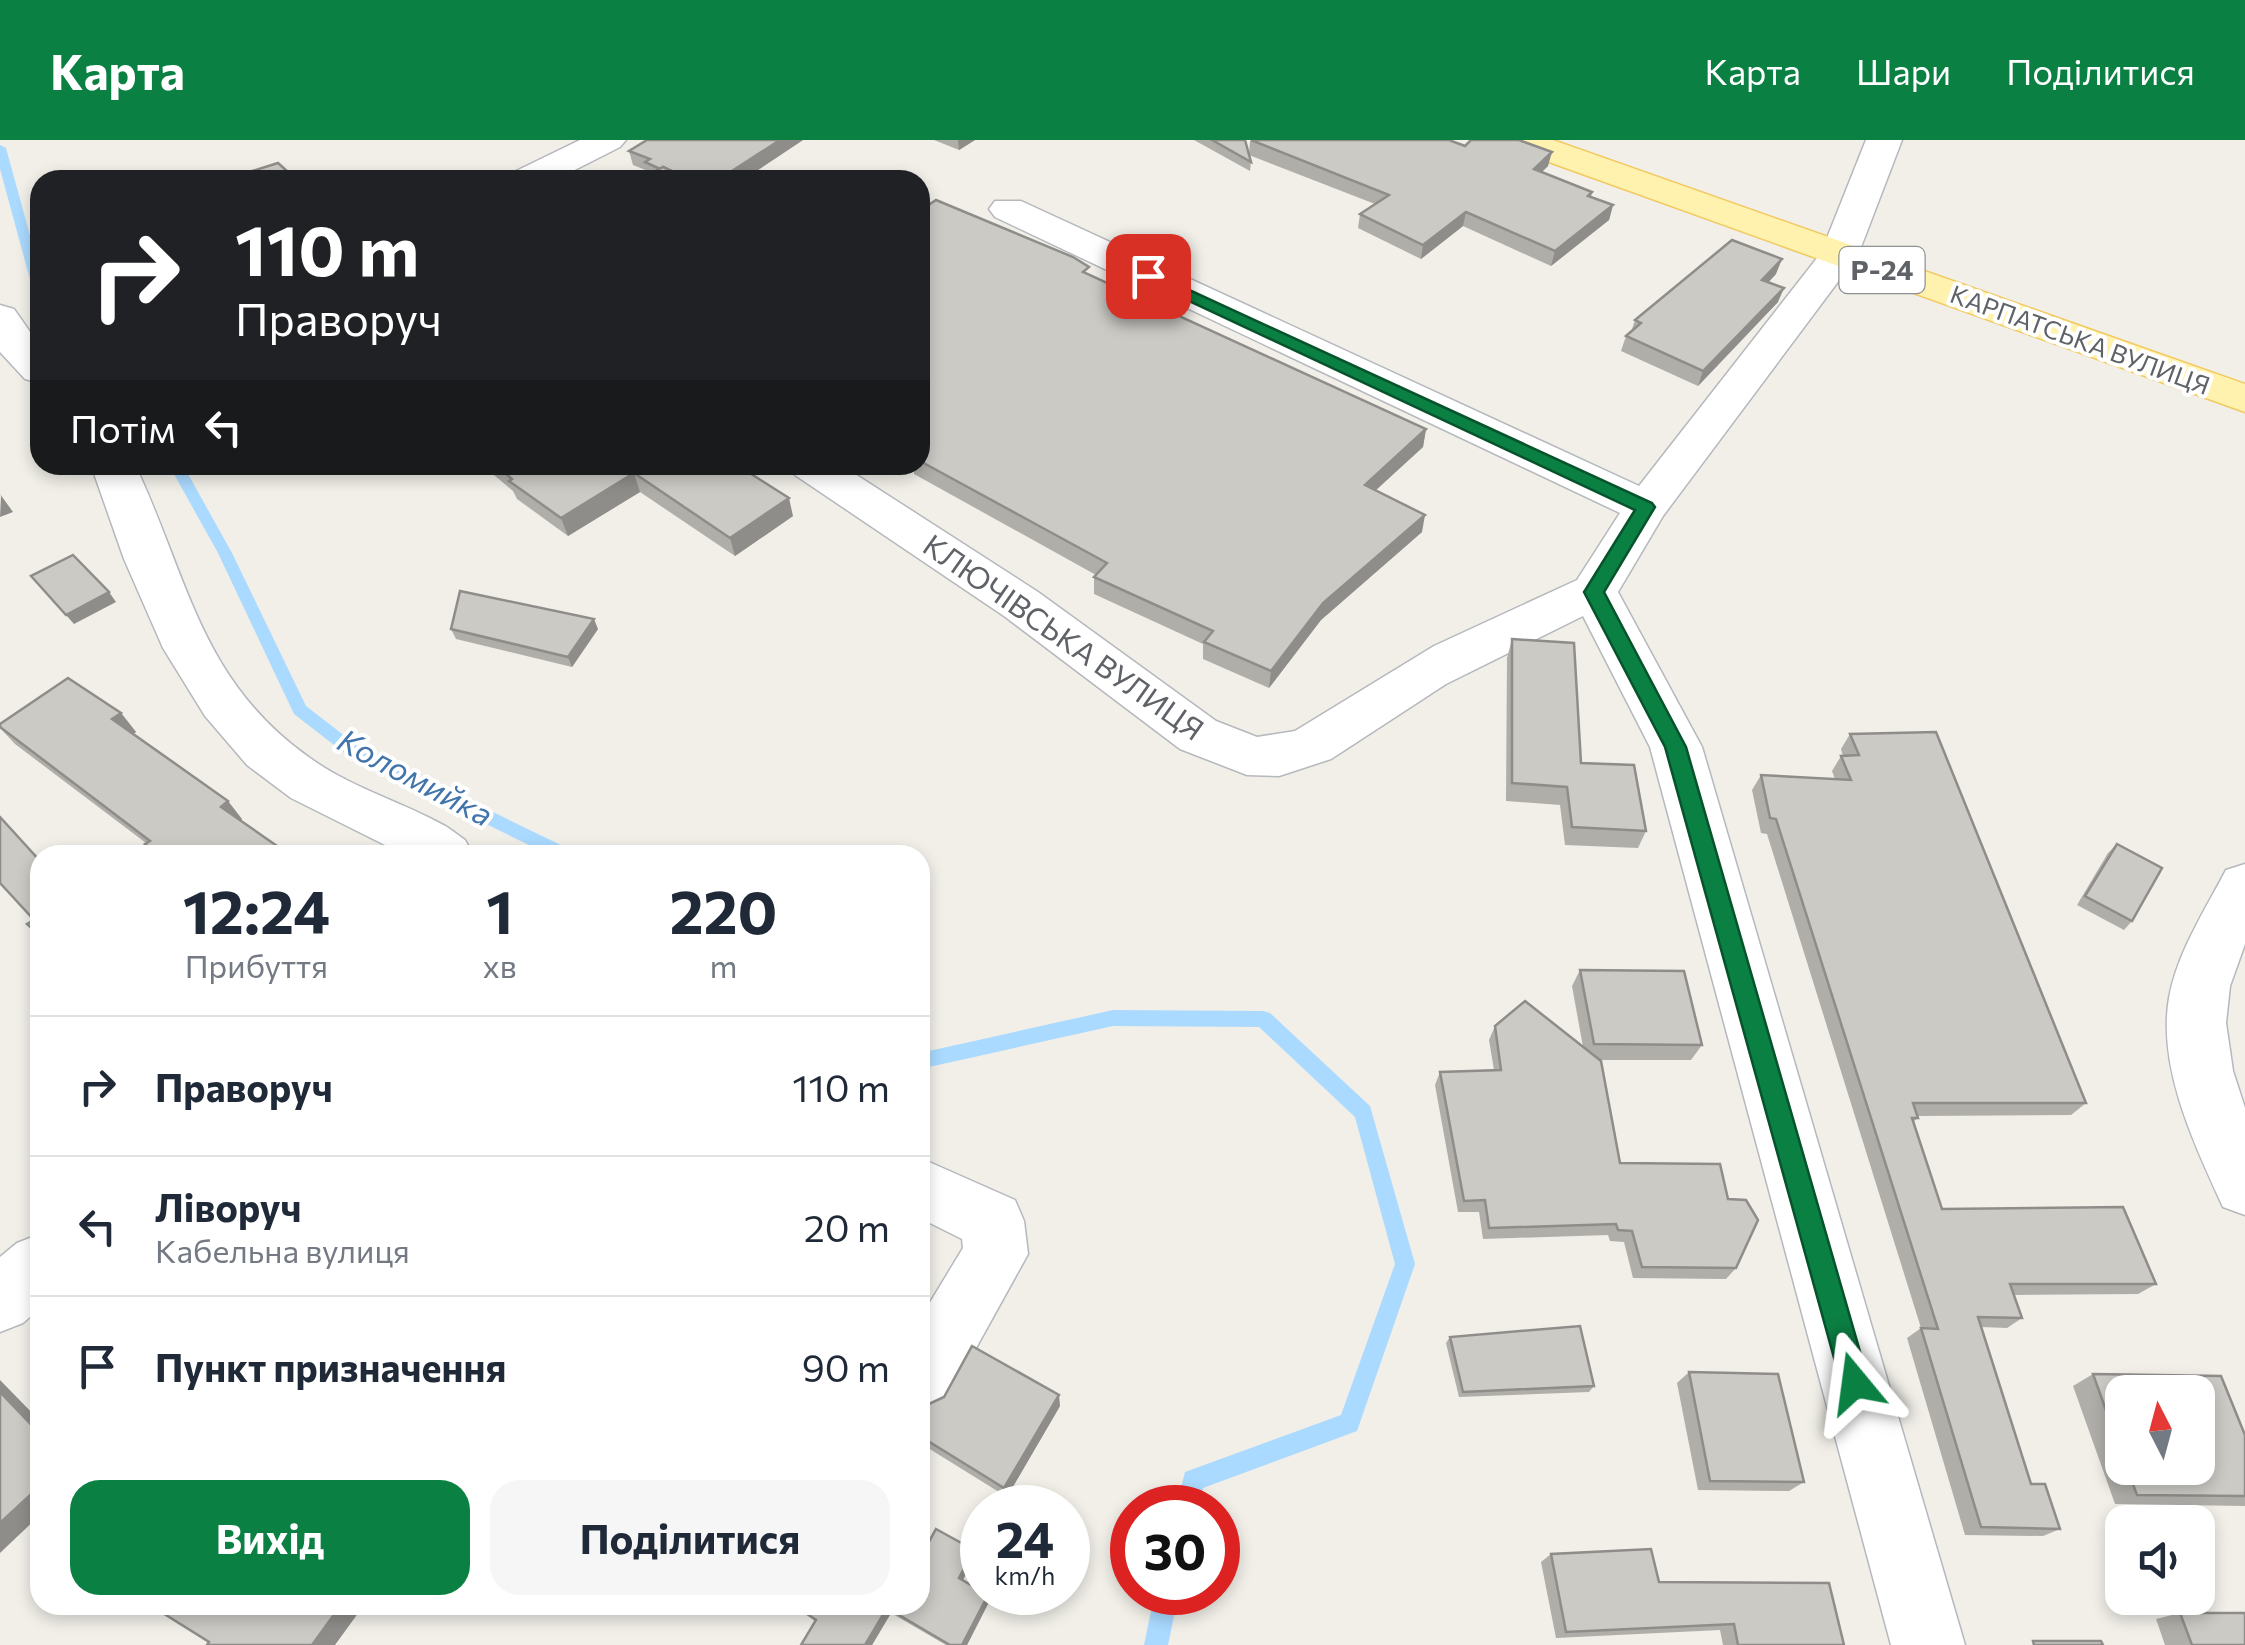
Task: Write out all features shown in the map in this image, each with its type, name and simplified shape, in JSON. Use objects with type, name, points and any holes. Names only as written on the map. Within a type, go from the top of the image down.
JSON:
[{"type":"main road","name":"КАРПАТСЬКА ВУЛИЦЯ","points":[[1518,140],[2245,399]]},
{"type":"street","points":[[547,170],[608,140]]},
{"type":"street","points":[[1884,140],[1839,255],[1646,507],[1594,592],[1676,747],[1928,1645]]},
{"type":"street","points":[[1008,209],[1646,507]]},
{"type":"street","points":[[0,317],[14,343],[30,360]]},
{"type":"street","points":[[117,475],[190,656],[212,690],[266,752],[290,772],[330,798],[432,845]]},
{"type":"street","name":"КЛЮЧІВСЬКА ВУЛИЦЯ","points":[[825,475],[1021,604],[1198,735],[1223,749],[1251,756],[1280,756],[1305,747],[1440,666],[1594,592]]},
{"type":"street","points":[[2245,886],[2206,974],[2196,1025],[2199,1054],[2245,1186]]},
{"type":"street","points":[[930,1192],[992,1220],[996,1254],[930,1365]]},
{"type":"street","points":[[0,1300],[30,1274]]},
{"type":"building","points":[[647,140],[780,140],[734,170],[660,169],[645,162],[650,159],[629,151]]},
{"type":"building","points":[[1212,140],[1245,140],[1251,162]]},
{"type":"building","points":[[1251,140],[1449,140],[1465,146],[1471,140],[1519,140],[1552,152],[1534,169],[1592,192],[1588,196],[1613,205],[1555,251],[1466,212],[1423,245],[1360,214],[1389,195]]},
{"type":"building","points":[[278,163],[286,170],[256,170]]},
{"type":"building","points":[[936,200],[1073,257],[1089,267],[1083,272],[1426,429],[1365,485],[1425,515],[1323,603],[1271,671],[1204,642],[1213,631],[1094,577],[1107,563],[930,466],[930,204]]},
{"type":"building","points":[[1732,240],[1782,259],[1762,280],[1784,288],[1703,371],[1626,336],[1641,323],[1635,320]]},
{"type":"building","points":[[507,475],[631,475],[561,518],[509,481],[512,479]]},
{"type":"building","points":[[637,475],[753,475],[789,498],[730,538]]},
{"type":"building","points":[[73,555],[109,592],[66,615],[31,576]]},
{"type":"building","points":[[460,591],[594,619],[568,657],[451,629]]},
{"type":"building","points":[[1512,639],[1574,643],[1581,763],[1634,765],[1646,831],[1572,827],[1567,787],[1512,783]]},
{"type":"building","points":[[68,678],[121,713],[112,719],[228,801],[221,807],[276,845],[146,845],[150,841],[0,724]]},
{"type":"building","points":[[1936,732],[2086,1103],[1913,1103],[1918,1118],[1912,1118],[1942,1209],[2123,1207],[2156,1284],[2010,1284],[2022,1318],[1978,1317],[2031,1484],[2045,1484],[2060,1529],[1981,1527],[1921,1328],[1938,1329],[1776,819],[1770,818],[1761,775],[1851,780],[1841,756],[1859,755],[1850,734]]},
{"type":"building","points":[[0,817],[30,850],[30,916],[0,883]]},
{"type":"building","points":[[2117,844],[2162,868],[2132,921],[2085,896]]},
{"type":"building","points":[[1580,970],[1684,971],[1702,1045],[1594,1044]]},
{"type":"building","points":[[1525,1001],[1601,1061],[1620,1163],[1720,1164],[1728,1199],[1746,1200],[1758,1220],[1736,1268],[1642,1267],[1632,1231],[1618,1230],[1616,1224],[1489,1228],[1485,1200],[1464,1201],[1440,1072],[1501,1070],[1495,1026]]},
{"type":"building","points":[[1580,1326],[1594,1386],[1463,1392],[1450,1337]]},
{"type":"building","points":[[972,1346],[1059,1395],[1006,1485],[999,1485],[930,1442],[930,1403],[944,1397]]},
{"type":"building","points":[[1689,1372],[1778,1374],[1804,1482],[1710,1481]]},
{"type":"building","points":[[2093,1374],[2157,1375],[2105,1375],[2105,1408]]},
{"type":"building","points":[[2215,1376],[2221,1376],[2245,1435],[2245,1496],[2137,1495],[2133,1485],[2215,1485]]},
{"type":"building","points":[[0,1392],[30,1424],[30,1495],[0,1523]]},
{"type":"building","points":[[936,1529],[960,1542],[960,1615],[978,1615],[962,1645],[950,1645],[899,1615],[930,1615],[930,1540]]},
{"type":"building","points":[[1651,1549],[1659,1582],[1829,1583],[1844,1645],[1738,1645],[1734,1624],[1566,1632],[1551,1554]]},
{"type":"building","points":[[2245,1613],[2245,1645],[2192,1645],[2181,1615]]},
{"type":"building","points":[[166,1615],[334,1615],[312,1645],[207,1645],[209,1642]]},
{"type":"building","points":[[808,1615],[883,1615],[865,1645],[801,1645],[816,1620]]},
{"type":"building","points":[[2033,1641],[2101,1641],[2103,1645],[2034,1645]]},
{"type":"waterway","name":"Коломийка","points":[[0,148],[30,258]]},
{"type":"waterway","name":"Коломийка","points":[[182,475],[225,553],[300,710],[353,751],[545,845]]},
{"type":"waterway","name":"Коломийка","points":[[930,1059],[1113,1018],[1263,1019],[1363,1112],[1405,1264],[1349,1423],[1193,1480],[1192,1485]]},
{"type":"waterway","name":"Коломийка","points":[[1156,1645],[1162,1615]]},
{"type":"route","points":[[1148,276],[1646,507],[1594,592],[1676,747],[1855,1383]]}]
